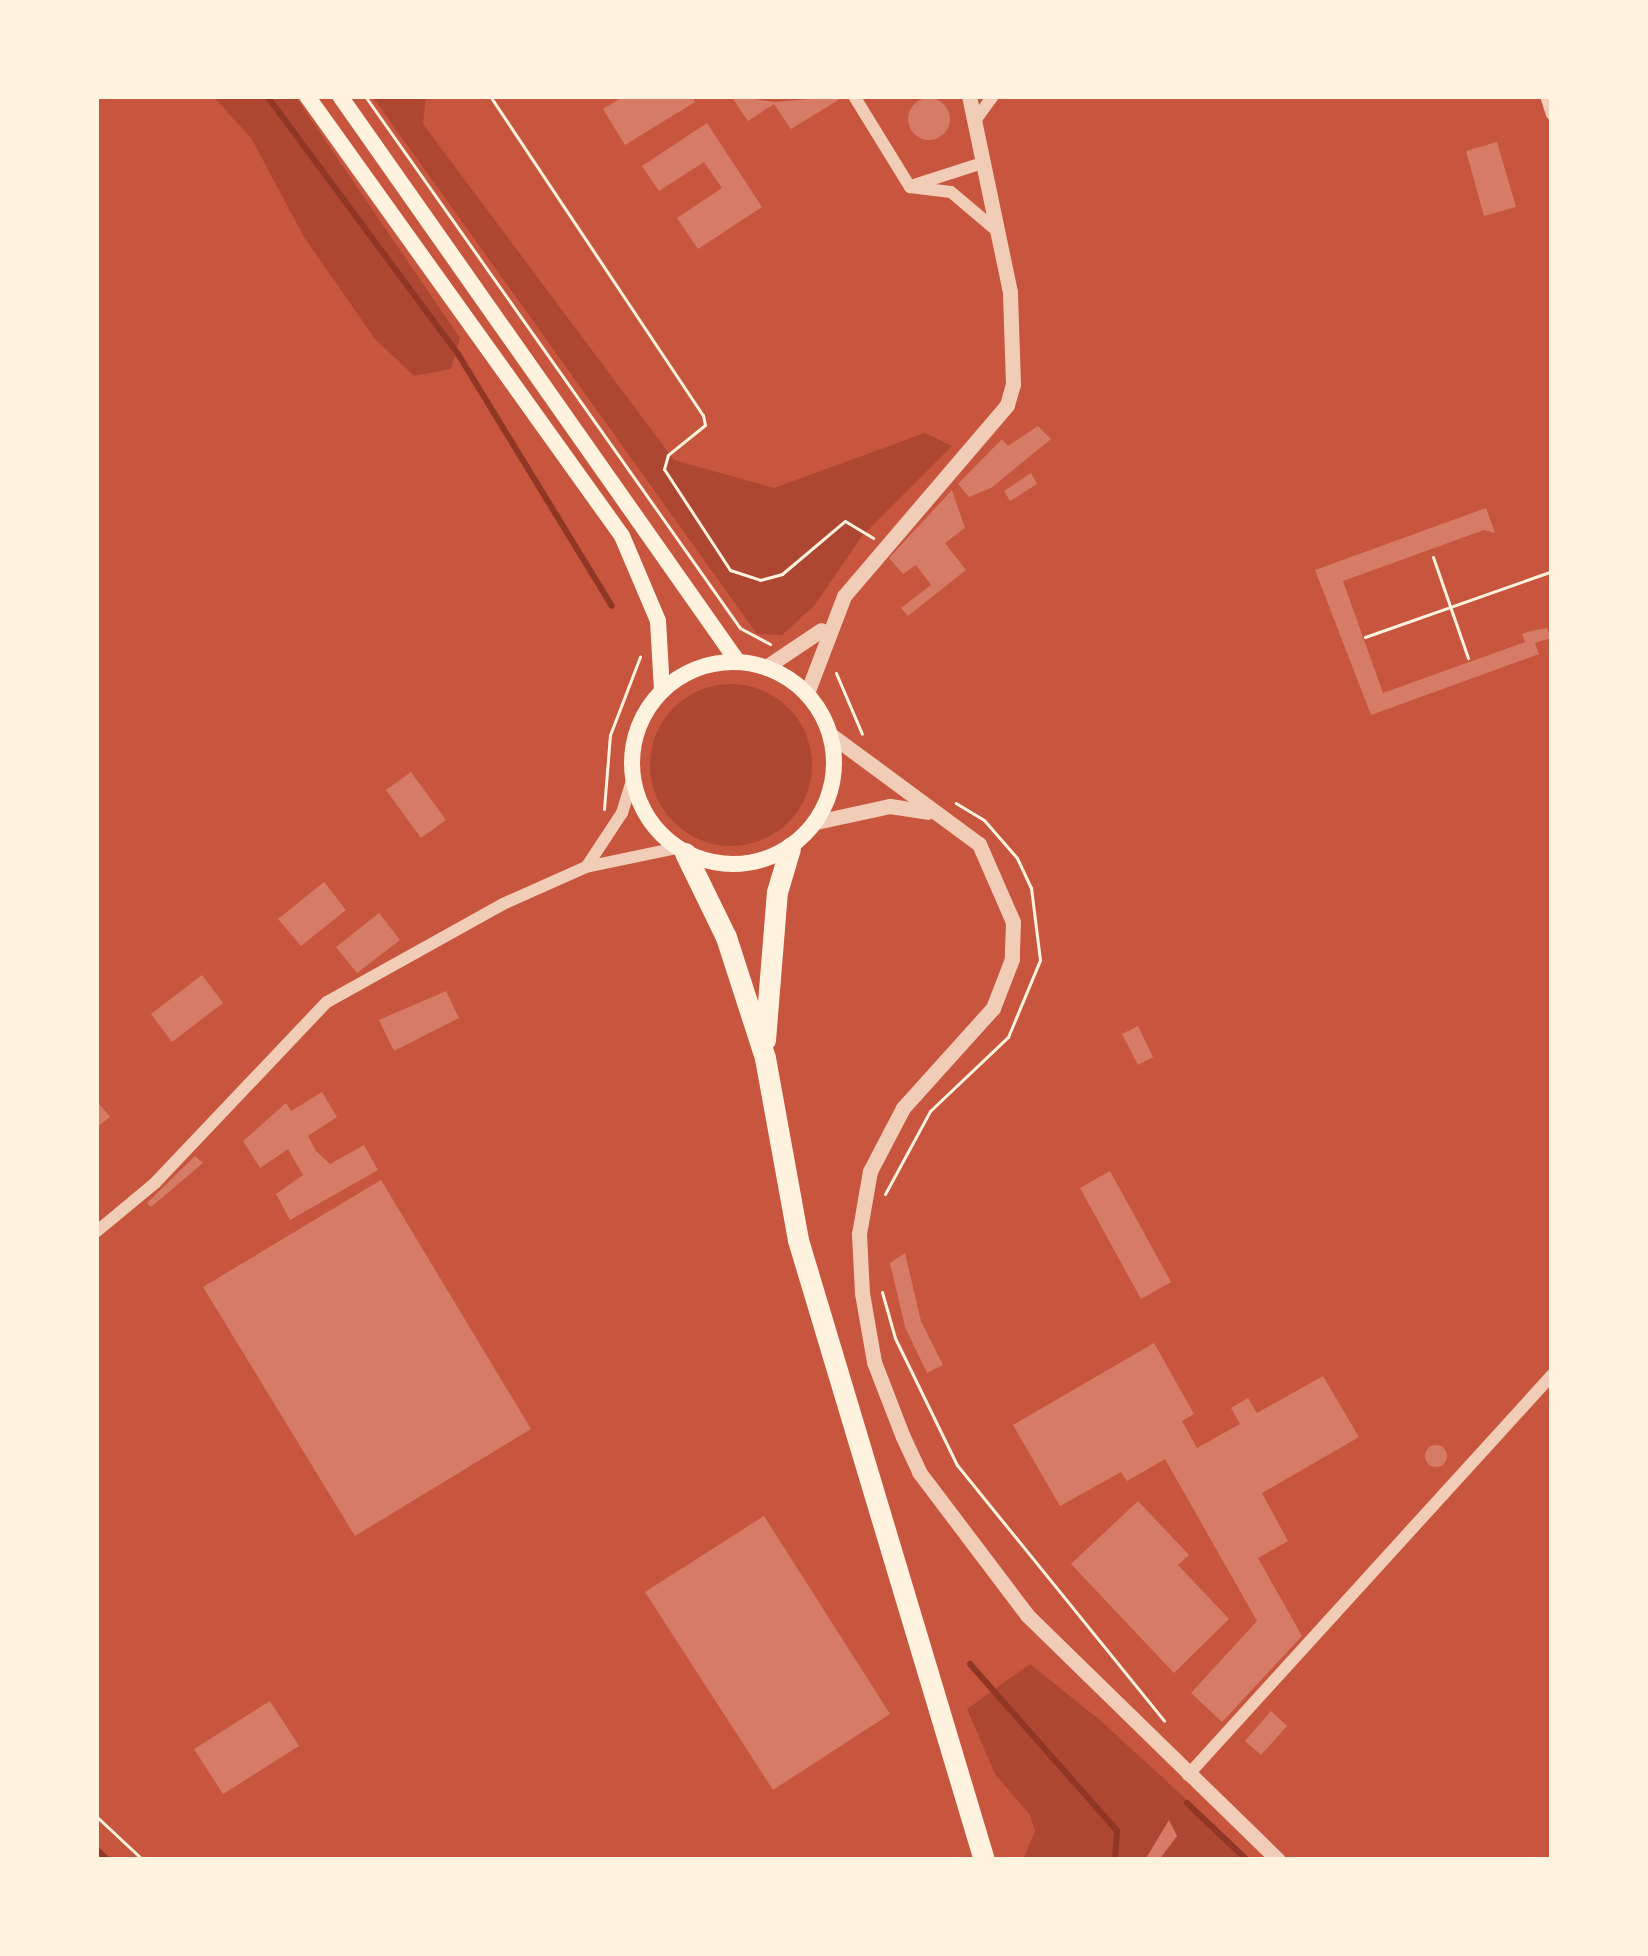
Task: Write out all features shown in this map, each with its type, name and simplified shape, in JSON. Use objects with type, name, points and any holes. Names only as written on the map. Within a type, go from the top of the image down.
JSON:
[{"type":"highway","points":[[765,1058],[768,966],[790,848]]},
{"type":"highway","points":[[681,851],[726,937],[765,1058],[798,1240],[984,1860]]},
{"type":"main road","points":[[307,96],[622,536],[658,621],[662,691]]},
{"type":"main road","points":[[340,96],[738,662]]},
{"type":"main road","points":[[738,662],[766,667],[807,693],[831,735],[833,780],[816,822],[790,848],[739,865],[681,851],[647,819],[632,781],[633,742],[662,691],[697,669],[738,662]]},
{"type":"street","points":[[854,96],[910,187]]},
{"type":"street","points":[[766,667],[801,650],[827,624],[882,544],[1007,405],[1016,362],[997,231],[969,96]]},
{"type":"street","points":[[974,122],[993,96]]},
{"type":"street","points":[[1546,96],[1552,114]]},
{"type":"street","points":[[910,187],[982,163]]},
{"type":"street","points":[[910,187],[950,192],[997,231]]},
{"type":"street","points":[[807,693],[827,624]]},
{"type":"street","points":[[831,735],[979,844],[997,875],[1013,922],[1012,959],[994,1008],[903,1108],[870,1171],[859,1234],[874,1362],[919,1472],[1027,1616],[1278,1860]]},
{"type":"street","points":[[586,867],[622,813],[632,781]]},
{"type":"street","points":[[816,822],[890,806],[931,812]]},
{"type":"street","points":[[96,1232],[155,1183],[327,1002],[586,867],[681,851]]},
{"type":"street","points":[[1188,1775],[1552,1376]]},
{"type":"path","points":[[365,96],[721,602],[755,640],[784,640]]},
{"type":"path","points":[[490,96],[703,415],[706,425],[668,455],[664,469],[730,569],[760,580],[782,574],[845,521],[882,544]]},
{"type":"path","points":[[1433,557],[1468,658]]},
{"type":"path","points":[[1365,637],[1552,571]]},
{"type":"path","points":[[701,610],[721,602]]},
{"type":"path","points":[[598,824],[610,735],[640,653]]},
{"type":"path","points":[[838,659],[838,692],[866,742]]},
{"type":"path","points":[[881,1204],[930,1111],[1008,1036],[1040,960],[1031,888],[1017,858],[985,820],[944,795]]},
{"type":"path","points":[[880,1284],[895,1338],[957,1465],[1167,1725]]},
{"type":"path","points":[[96,1816],[143,1860]]},
{"type":"shaded area","points":[[213,96],[295,96],[460,338],[451,369],[414,376],[375,339],[304,237],[251,138]]},
{"type":"shaded area","points":[[372,96],[426,96],[423,124],[674,460],[774,488],[925,433],[952,446],[862,536],[814,606],[782,635],[757,634]]},
{"type":"shaded area","points":[[731,684],[762,690],[788,708],[806,734],[812,765],[806,796],[788,822],[762,840],[731,846],[700,840],[674,822],[656,796],[650,765],[656,734],[674,708],[700,690]]},
{"type":"shaded area","points":[[1030,1664],[1101,1721],[1252,1860],[1023,1860],[1035,1831],[1030,1815],[995,1774],[967,1709]]},
{"type":"building","points":[[624,96],[692,96],[695,102],[625,145],[603,109]]},
{"type":"building","points":[[731,96],[775,102],[845,96],[791,129],[774,104],[748,121]]},
{"type":"building","points":[[929,98],[944,104],[950,119],[944,134],[929,140],[914,134],[908,119],[914,104]]},
{"type":"building","points":[[707,123],[762,207],[698,249],[677,218],[722,188],[704,162],[659,191],[642,166]]},
{"type":"building","points":[[1497,142],[1516,207],[1484,216],[1466,151]]},
{"type":"building","points":[[1038,426],[1051,439],[991,488],[969,497],[958,484],[1002,439],[1008,446]]},
{"type":"building","points":[[1031,473],[1037,484],[1010,501],[1004,491]]},
{"type":"building","points":[[952,490],[965,528],[945,543],[966,570],[908,616],[901,608],[931,585],[916,565],[903,574],[889,558]]},
{"type":"building","points":[[1486,508],[1495,533],[1484,530],[1343,581],[1383,693],[1525,642],[1522,634],[1531,631],[1547,628],[1551,638],[1535,643],[1539,654],[1371,715],[1315,570]]},
{"type":"building","points":[[411,772],[446,820],[421,838],[386,790]]},
{"type":"building","points":[[324,882],[346,910],[301,946],[278,919]]},
{"type":"building","points":[[379,913],[400,940],[357,973],[336,947]]},
{"type":"building","points":[[202,975],[223,1003],[172,1042],[151,1014]]},
{"type":"building","points":[[446,991],[459,1018],[394,1051],[379,1020]]},
{"type":"building","points":[[1138,1026],[1153,1057],[1138,1065],[1122,1034]]},
{"type":"building","points":[[322,1092],[337,1117],[308,1136],[316,1151],[330,1164],[364,1145],[378,1170],[290,1220],[276,1194],[303,1175],[288,1149],[260,1168],[243,1141],[286,1103],[291,1111]]},
{"type":"building","points":[[96,1100],[110,1117],[96,1128]]},
{"type":"building","points":[[195,1156],[203,1163],[151,1207],[147,1203]]},
{"type":"building","points":[[1110,1171],[1171,1282],[1141,1299],[1080,1188]]},
{"type":"building","points":[[381,1180],[531,1429],[355,1536],[203,1287]]},
{"type":"building","points":[[905,1253],[921,1321],[943,1365],[927,1373],[905,1327],[890,1263]]},
{"type":"building","points":[[1154,1343],[1194,1414],[1182,1421],[1197,1448],[1240,1424],[1231,1408],[1248,1398],[1257,1413],[1323,1376],[1359,1437],[1262,1493],[1288,1541],[1258,1558],[1302,1636],[1222,1722],[1191,1693],[1257,1621],[1165,1459],[1127,1481],[1121,1472],[1060,1506],[1013,1425]]},
{"type":"building","points":[[1436,1445],[1447,1456],[1436,1467],[1425,1456]]},
{"type":"building","points":[[1138,1501],[1189,1555],[1178,1565],[1229,1619],[1174,1673],[1071,1564]]},
{"type":"building","points":[[764,1516],[890,1714],[773,1790],[645,1592]]},
{"type":"building","points":[[270,1701],[299,1746],[223,1794],[194,1749]]},
{"type":"building","points":[[1271,1711],[1287,1726],[1261,1755],[1245,1741]]},
{"type":"building","points":[[1169,1820],[1177,1836],[1159,1860],[1145,1860]]},
{"type":"waterway","points":[[267,96],[458,354],[612,606]]},
{"type":"waterway","points":[[970,1664],[1117,1831],[1115,1860]]},
{"type":"waterway","points":[[1187,1803],[1247,1860]]},
{"type":"waterway","points":[[96,1849],[108,1860]]}]
